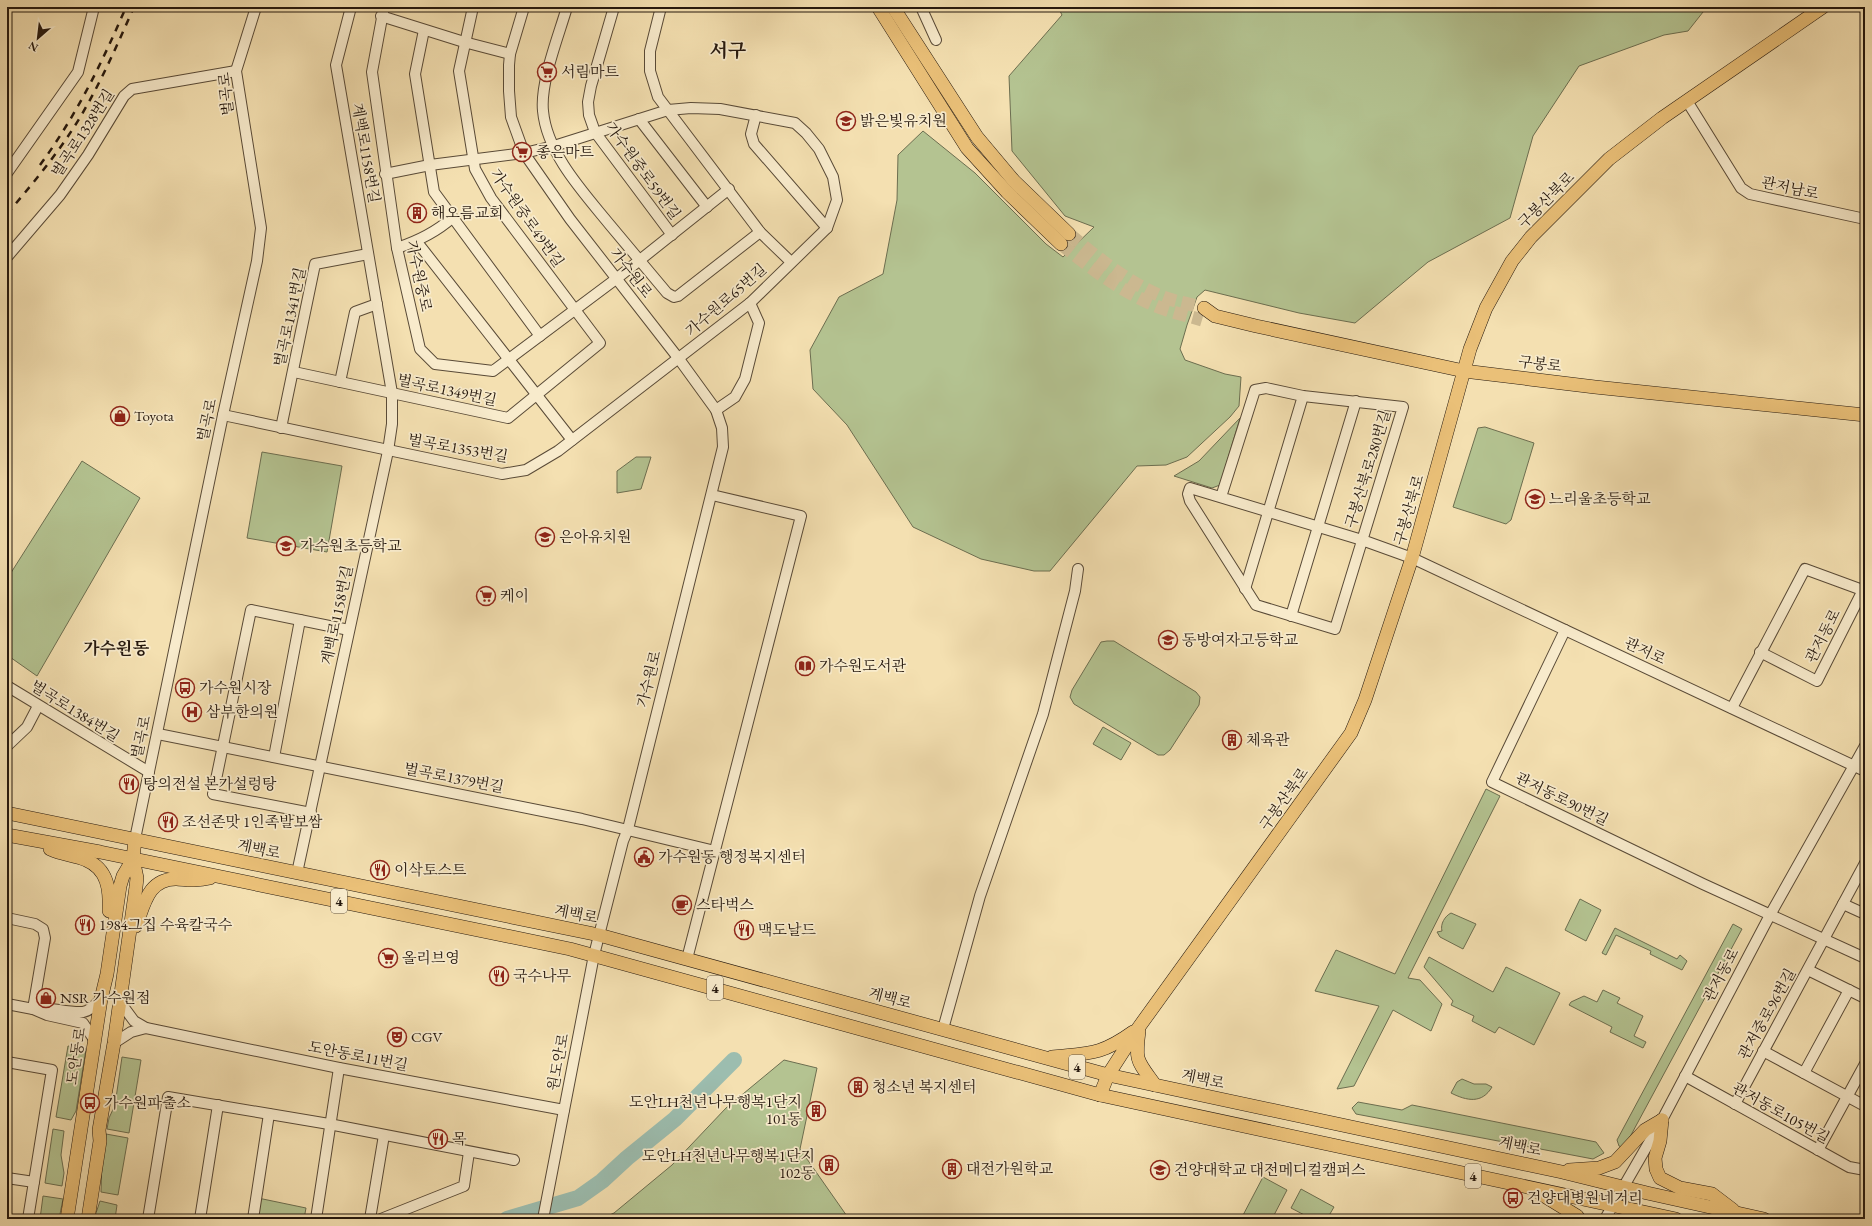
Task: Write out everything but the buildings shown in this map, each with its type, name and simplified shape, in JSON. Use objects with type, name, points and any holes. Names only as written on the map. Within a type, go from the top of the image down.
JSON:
[{"type":"main road","points":[[878,7],[967,148],[1007,192],[1065,239],[977,137],[893,7]]},
{"type":"main road","name":"구봉산북로","points":[[1100,1095],[1108,1075],[1139,1027],[1351,732],[1365,700],[1412,558],[1470,349],[1486,308],[1512,261],[1531,237],[1609,159],[1662,118],[1823,7]]},
{"type":"main road","name":"구봉로","points":[[1203,314],[1464,371],[1595,388],[1865,415]]},
{"type":"main road","name":"계백로","points":[[7,813],[599,935],[1108,1075],[1562,1172],[1764,1219]]},
{"type":"main road","name":"4","points":[[7,835],[217,876],[594,955],[1100,1095],[1676,1219]]},
{"type":"main road","points":[[88,1219],[100,1141],[99,1130],[114,1043],[137,878],[133,859],[135,839]]},
{"type":"main road","points":[[30,840],[59,853],[87,860],[103,873],[108,883],[110,896],[109,913],[114,928]]},
{"type":"main road","name":"도안동로","points":[[67,1219],[94,1041],[107,974],[120,886],[123,876],[133,859]]},
{"type":"main road","points":[[127,948],[146,897],[152,888],[163,881],[175,879],[191,881],[217,876]]},
{"type":"main road","points":[[1044,1057],[1089,1054],[1107,1049],[1139,1027]]},
{"type":"main road","points":[[1139,1027],[1136,1053],[1137,1060],[1155,1085]]},
{"type":"main road","points":[[1562,1172],[1608,1166],[1621,1157],[1645,1130],[1662,1120]]},
{"type":"main road","points":[[1662,1120],[1660,1141],[1655,1158],[1656,1168],[1660,1178],[1680,1188],[1712,1194],[1737,1213]]},
{"type":"main road","points":[[1534,1189],[1577,1216],[1579,1219]]},
{"type":"street","points":[[7,173],[78,72],[94,7]]},
{"type":"street","name":"벌곡로","points":[[135,839],[223,415],[257,261],[261,228],[236,71],[256,7]]},
{"type":"street","name":"계백로1158번길","points":[[297,873],[388,451],[392,424],[392,393],[336,65],[350,7]]},
{"type":"street","points":[[464,42],[473,7]]},
{"type":"street","name":"가수원로","points":[[524,7],[510,54],[509,91],[512,117],[524,153],[570,219],[680,359],[716,410],[722,428],[723,447],[712,495],[679,620],[628,829],[623,842],[594,955]]},
{"type":"street","points":[[567,7],[544,91],[543,110],[554,146],[565,168],[583,192],[667,293],[674,297],[678,296],[760,232]]},
{"type":"street","name":"가수원중로59번길","points":[[614,7],[591,86],[588,102],[589,115],[595,132],[672,235]]},
{"type":"street","name":"가수원로65번길","points":[[661,7],[650,51],[650,71],[658,97],[760,232],[791,262]]},
{"type":"street","points":[[921,7],[936,40]]},
{"type":"street","name":"가수원중로","points":[[510,54],[424,30],[382,12],[372,72],[385,174],[397,248],[420,349],[435,364],[493,371],[616,279],[729,189]]},
{"type":"street","points":[[424,30],[415,74],[434,192],[540,336]]},
{"type":"street","name":"가수원중로49번길","points":[[464,42],[458,71],[472,159],[475,169],[491,198],[574,310]]},
{"type":"street","name":"벌곡로1328번길","points":[[7,257],[60,195],[88,155],[124,96],[137,88],[236,71]]},
{"type":"street","name":"관저남로","points":[[1687,101],[1741,188],[1750,194],[1865,219]]},
{"type":"street","name":"가수원로65번길","points":[[524,153],[554,146],[668,110],[691,108],[720,109],[795,123],[819,149],[833,177],[838,200],[827,228],[750,303],[680,359]]},
{"type":"street","points":[[756,115],[751,134],[754,144],[827,228]]},
{"type":"street","points":[[638,119],[707,207]]},
{"type":"street","points":[[385,174],[430,165],[524,153]]},
{"type":"street","points":[[397,248],[417,242],[441,228],[452,218]]},
{"type":"street","name":"가수원중로","points":[[417,242],[572,440]]},
{"type":"street","name":"벌곡로1341번길","points":[[281,428],[294,372],[315,264],[368,254]]},
{"type":"street","points":[[716,410],[735,397],[745,378],[759,323],[750,303]]},
{"type":"street","points":[[340,382],[355,312],[377,304]]},
{"type":"street","name":"벌곡로1349번길","points":[[294,372],[508,418],[600,344],[574,310]]},
{"type":"street","name":"벌곡로1353번길","points":[[223,415],[502,474],[526,470],[558,451],[680,359]]},
{"type":"street","name":"구봉산북로280번길","points":[[1221,497],[1255,390],[1266,388],[1303,396],[1403,407],[1362,540],[1336,629],[1256,605],[1195,510],[1188,494],[1190,488],[1362,540],[1412,558]]},
{"type":"street","points":[[1245,589],[1303,396]]},
{"type":"street","name":"구봉산북로280번길","points":[[1291,616],[1356,401]]},
{"type":"street","points":[[687,959],[801,516],[712,495]]},
{"type":"street","name":"관저로","points":[[1412,558],[1865,771]]},
{"type":"street","points":[[943,1029],[980,896],[1043,714],[1075,591],[1078,569]]},
{"type":"street","name":"관저동로","points":[[1732,708],[1760,652],[1805,569],[1864,590],[1817,681],[1760,652]]},
{"type":"street","points":[[311,813],[213,794],[251,610],[350,630]]},
{"type":"street","points":[[274,757],[300,620]]},
{"type":"street","name":"관저동로90번길","points":[[1565,630],[1492,782],[1770,915]]},
{"type":"street","name":"벌곡로1384번길","points":[[7,686],[149,772]]},
{"type":"street","points":[[7,746],[27,727],[38,706]]},
{"type":"street","name":"벌곡로1379번길","points":[[158,734],[628,829],[715,851]]},
{"type":"street","name":"관저동로","points":[[1605,1219],[1662,1120],[1770,915],[1865,746]]},
{"type":"street","name":"관저중로96번길","points":[[1735,1104],[1865,863]]},
{"type":"street","points":[[1843,904],[1865,914]]},
{"type":"street","points":[[1770,915],[1865,958]]},
{"type":"street","points":[[7,918],[35,924],[43,929],[45,938],[33,1009]]},
{"type":"street","name":"원도안로","points":[[543,1219],[594,955]]},
{"type":"street","points":[[1808,970],[1865,998]]},
{"type":"street","points":[[1804,1073],[1849,990]]},
{"type":"street","points":[[33,1009],[46,1007],[84,1012],[94,1006],[101,999]]},
{"type":"street","points":[[120,1002],[134,1021],[146,1028]]},
{"type":"street","points":[[7,1004],[33,1009],[47,1015],[83,1023],[94,1041]]},
{"type":"street","points":[[114,1043],[131,1032],[146,1028]]},
{"type":"street","name":"도안동로11번길","points":[[146,1028],[339,1068],[564,1110]]},
{"type":"street","points":[[1763,1051],[1865,1106]]},
{"type":"street","points":[[7,1062],[52,1070],[28,1219]]},
{"type":"street","points":[[1818,1150],[1865,1064]]},
{"type":"street","points":[[316,1219],[329,1124],[339,1068]]},
{"type":"street","name":"관저동로105번길","points":[[1685,1076],[1849,1167],[1864,1168]]},
{"type":"street","points":[[148,1219],[168,1097],[329,1124],[514,1160]]},
{"type":"street","points":[[200,1219],[218,1105]]},
{"type":"street","points":[[254,1219],[269,1114]]},
{"type":"street","points":[[370,1219],[384,1135]]},
{"type":"street","points":[[381,1219],[464,1186],[470,1152]]},
{"type":"street","points":[[7,1178],[34,1182]]},
{"type":"green space","points":[[1058,7],[1707,7],[1688,31],[1664,35],[1579,66],[1533,136],[1510,218],[1428,262],[1355,323],[1299,313],[1205,290],[1197,297],[1180,349],[1185,360],[1225,374],[1241,377],[1239,406],[1230,417],[1187,457],[1166,465],[1137,466],[1050,571],[1034,571],[981,559],[913,527],[847,425],[813,389],[810,350],[839,297],[883,274],[897,200],[898,155],[923,131],[975,173],[1046,244],[1063,257],[1094,227],[1065,216],[1012,151],[1009,76],[1062,15]]},
{"type":"green space","points":[[1240,418],[1220,485],[1212,488],[1174,476],[1199,461]]},
{"type":"green space","points":[[1485,427],[1534,443],[1511,520],[1506,524],[1453,507],[1478,428]]},
{"type":"green space","points":[[262,452],[342,466],[327,552],[247,538]]},
{"type":"green space","points":[[636,457],[651,457],[641,489],[617,493],[617,471]]},
{"type":"green space","points":[[82,461],[140,498],[37,676],[7,655],[7,579]]},
{"type":"green space","points":[[1114,641],[1196,692],[1200,697],[1199,705],[1170,750],[1164,755],[1158,755],[1074,704],[1070,697],[1072,690],[1101,642]]},
{"type":"green space","points":[[1103,727],[1131,743],[1121,760],[1093,744]]},
{"type":"green space","points":[[1486,789],[1500,796],[1408,978],[1420,980],[1442,1004],[1431,1031],[1393,1010],[1354,1086],[1337,1089],[1379,1006],[1315,991],[1336,950],[1395,974]]},
{"type":"green space","points":[[1580,899],[1601,910],[1586,941],[1565,930]]},
{"type":"green space","points":[[1451,913],[1476,924],[1463,949],[1440,937],[1437,932],[1442,931],[1444,920]]},
{"type":"green space","points":[[1733,924],[1742,929],[1624,1148],[1619,1146],[1617,1140]]},
{"type":"green space","points":[[1615,928],[1677,959],[1680,955],[1687,961],[1682,970],[1650,954],[1651,951],[1616,935],[1606,955],[1602,953]]},
{"type":"green space","points":[[1429,957],[1493,992],[1506,967],[1560,993],[1534,1045],[1499,1027],[1495,1033],[1472,1021],[1474,1016],[1451,1005],[1453,1001],[1424,967]]},
{"type":"green space","points":[[1603,990],[1620,998],[1617,1003],[1643,1016],[1634,1036],[1646,1042],[1643,1048],[1610,1032],[1612,1027],[1569,1005],[1571,1002],[1584,996],[1597,1002]]},
{"type":"green space","points":[[68,1046],[86,1049],[76,1111],[71,1120],[56,1117]]},
{"type":"green space","points":[[122,1057],[141,1060],[129,1133],[107,1129],[109,1118],[115,1105]]},
{"type":"green space","points":[[784,1060],[817,1068],[800,1149],[849,1219],[601,1219],[614,1213],[672,1165],[726,1108]]},
{"type":"green space","points":[[1462,1079],[1474,1084],[1486,1084],[1492,1087],[1484,1096],[1479,1098],[1463,1098],[1451,1093],[1457,1082]]},
{"type":"green space","points":[[1358,1102],[1402,1110],[1412,1105],[1596,1142],[1604,1153],[1593,1159],[1356,1114],[1352,1108]]},
{"type":"green space","points":[[53,1129],[64,1131],[61,1155],[64,1173],[62,1186],[45,1183]]},
{"type":"green space","points":[[106,1134],[128,1138],[118,1195],[101,1192],[102,1159]]},
{"type":"green space","points":[[1263,1177],[1287,1190],[1272,1219],[1241,1219]]},
{"type":"green space","points":[[1301,1189],[1334,1207],[1327,1219],[1312,1219],[1291,1208]]},
{"type":"green space","points":[[43,1196],[63,1199],[59,1219],[40,1219]]},
{"type":"green space","points":[[258,1198],[306,1208],[304,1219],[255,1219]]},
{"type":"green space","points":[[100,1201],[117,1205],[115,1219],[94,1219]]},
{"type":"waterway","points":[[507,1219],[578,1198],[602,1181],[627,1158],[675,1119],[734,1060]]},
{"type":"tunnel","points":[[1069,234],[1102,261],[1137,284],[1163,297],[1204,308]]},
{"type":"tunnel","points":[[1061,244],[1096,271],[1133,295],[1161,308],[1202,320]]},
{"type":"railway","points":[[40,165],[65,128],[88,89],[126,7]]},
{"type":"railway","points":[[7,214],[47,166],[74,127],[103,75],[134,7]]},
{"type":"place","name":"서림마트","points":[[547,72]]},
{"type":"place","name":"밝은빛유치원","points":[[846,121]]},
{"type":"place","name":"좋은마트","points":[[522,152]]},
{"type":"place","name":"해오름교회","points":[[417,213]]},
{"type":"place","name":"Toyota","points":[[120,416]]},
{"type":"place","name":"느리울초등학교","points":[[1535,499]]},
{"type":"place","name":"은아유치원","points":[[545,537]]},
{"type":"place","name":"가수원초등학교","points":[[286,546]]},
{"type":"place","name":"케이","points":[[486,596]]},
{"type":"place","name":"동방여자고등학교","points":[[1168,640]]},
{"type":"place","name":"가수원도서관","points":[[805,666]]},
{"type":"place","name":"가수원시장","points":[[185,688]]},
{"type":"place","name":"삼부한의원","points":[[192,712]]},
{"type":"place","name":"체육관","points":[[1232,740]]},
{"type":"place","name":"탕의전설 본가설렁탕","points":[[129,784]]},
{"type":"place","name":"조선존맛 1인족발보쌈","points":[[168,822]]},
{"type":"place","name":"가수원동 행정복지센터","points":[[644,857]]},
{"type":"place","name":"이삭토스트","points":[[380,870]]},
{"type":"place","name":"스타벅스","points":[[682,905]]},
{"type":"place","name":"1984그집 수육칼국수","points":[[85,925]]},
{"type":"place","name":"맥도날드","points":[[744,930]]},
{"type":"place","name":"올리브영","points":[[388,958]]},
{"type":"place","name":"국수나무","points":[[499,976]]},
{"type":"place","name":"NSR 가수원점","points":[[46,998]]},
{"type":"place","name":"CGV","points":[[397,1037]]},
{"type":"place","name":"청소년 복지센터","points":[[858,1087]]},
{"type":"place","name":"가수원파출소","points":[[90,1103]]},
{"type":"place","name":"도안LH천년나무행복1단지 101동","points":[[816,1111]]},
{"type":"place","name":"목","points":[[438,1139]]},
{"type":"place","name":"도안LH천년나무행복1단지 102동","points":[[829,1165]]},
{"type":"place","name":"대전가원학교","points":[[952,1169]]},
{"type":"place","name":"건양대학교 대전메디컬캠퍼스","points":[[1160,1170]]},
{"type":"place","name":"건양대병원네거리","points":[[1513,1198]]},
{"type":"district","name":"서구","points":[[728,50]]},
{"type":"district","name":"가수원동","points":[[116,648]]}]
